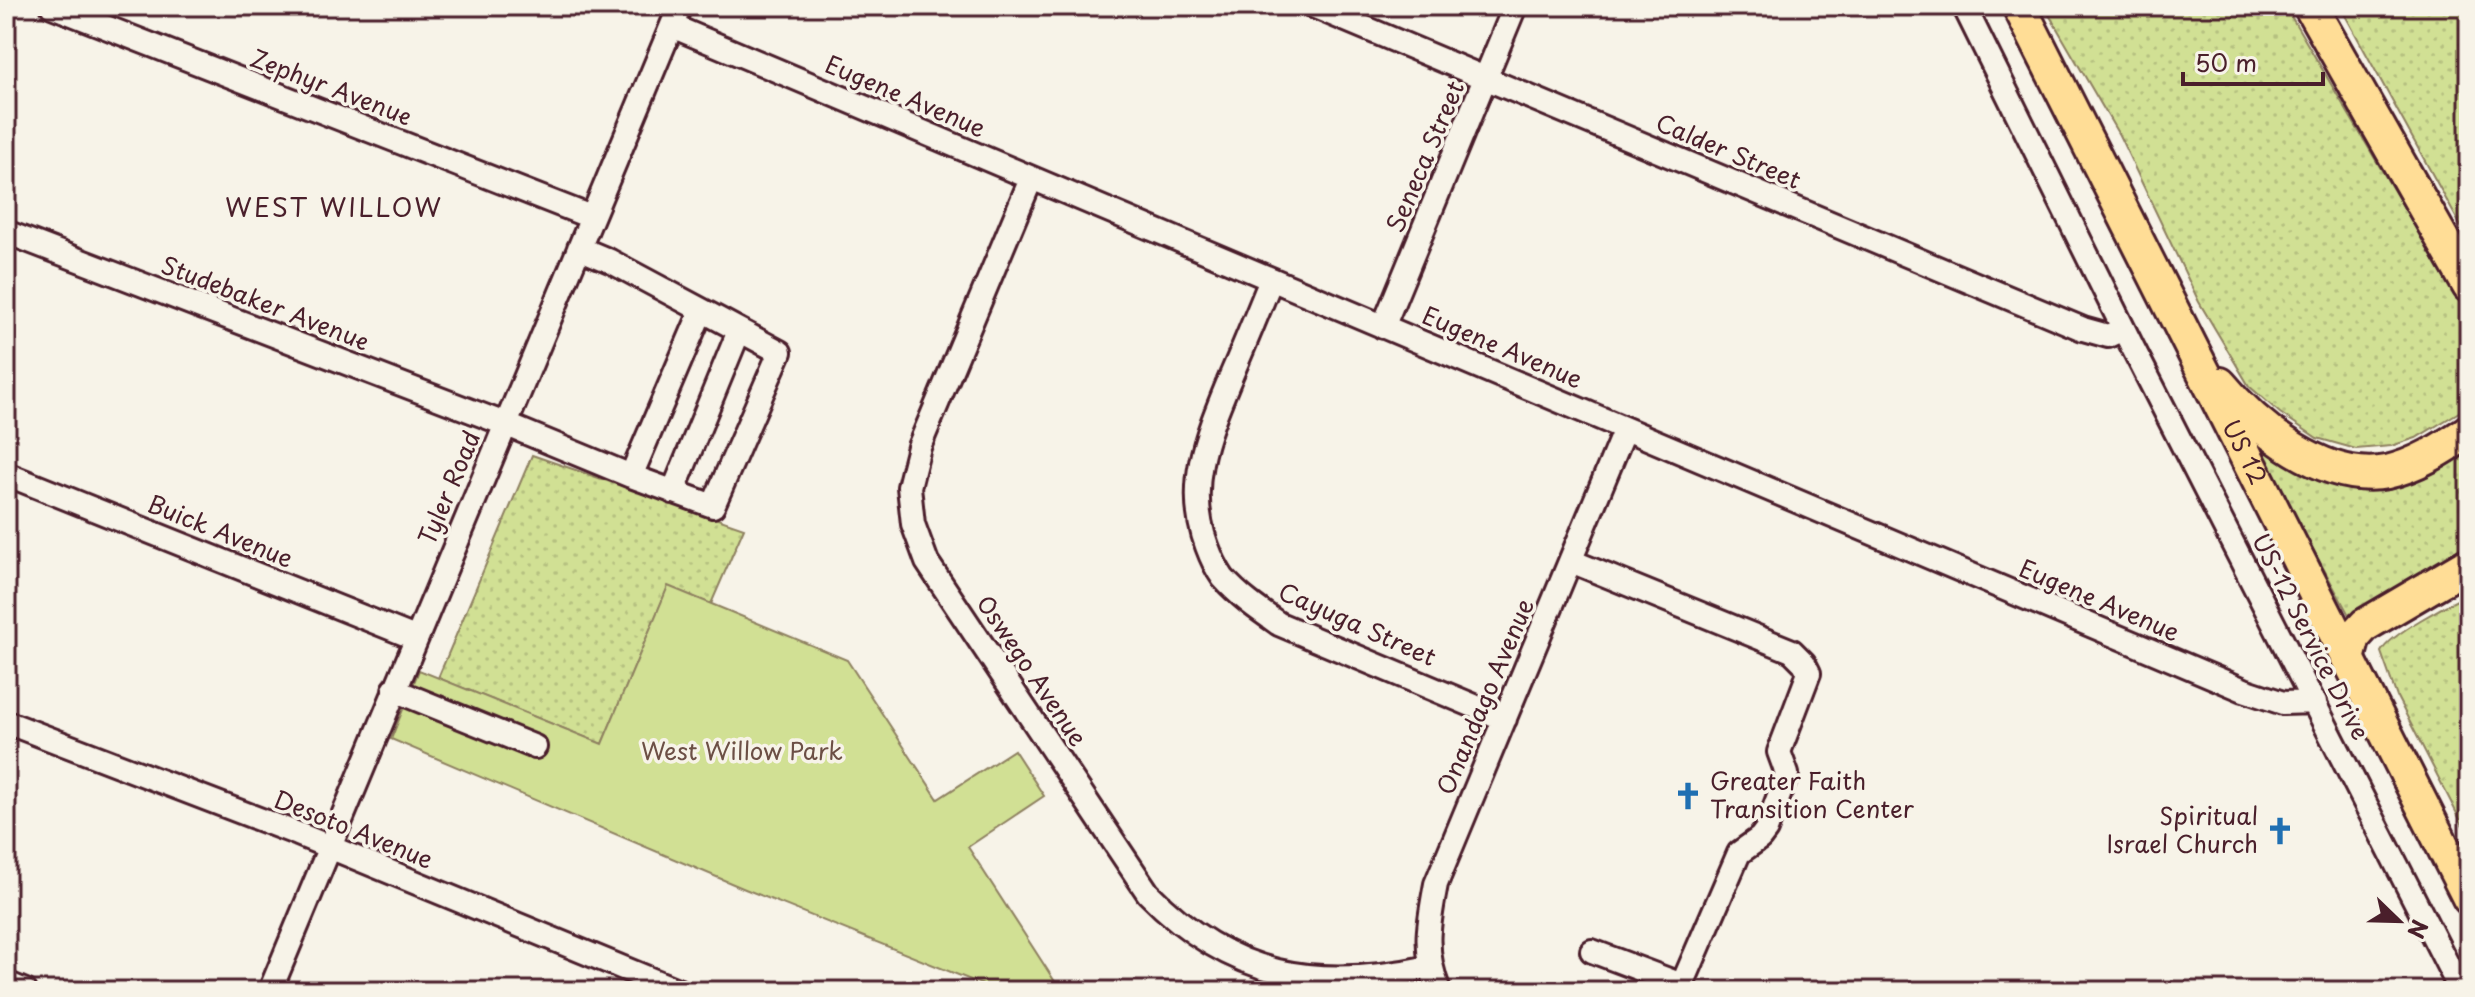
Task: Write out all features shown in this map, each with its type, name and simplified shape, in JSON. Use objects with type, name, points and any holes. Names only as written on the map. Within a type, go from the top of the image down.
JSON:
[{"type":"highway","name":"US 12","points":[[2019,6],[2469,898]]},
{"type":"highway","points":[[2310,6],[2469,286]]},
{"type":"highway","points":[[2190,348],[2236,403],[2270,433],[2299,452],[2332,466],[2361,473],[2387,472],[2431,456],[2469,431]]},
{"type":"highway","points":[[2348,659],[2354,637],[2365,625],[2469,564]]},
{"type":"street","name":"Zephyr Avenue","points":[[52,6],[591,217]]},
{"type":"street","name":"Calder Street","points":[[1313,6],[2083,329],[2108,336],[2123,329]]},
{"type":"street","name":"Seneca Street","points":[[1383,327],[1515,6]]},
{"type":"street","name":"US-12 Service Drive","points":[[1964,6],[2123,329],[2461,991]]},
{"type":"street","name":"Tyler Road","points":[[270,991],[678,11]]},
{"type":"street","name":"Eugene Avenue","points":[[678,11],[1031,179],[2244,690],[2283,703],[2315,702]]},
{"type":"street","name":"Oswego Avenue","points":[[1031,179],[919,447],[909,487],[913,524],[927,562],[1148,893],[1172,917],[1231,956],[1294,976],[1368,978],[1430,967]]},
{"type":"street","name":"Studebaker Avenue","points":[[6,232],[713,506],[780,352],[739,331]]},
{"type":"street","points":[[579,248],[610,261],[739,331],[673,492]]},
{"type":"street","name":"Cayuga Street","points":[[1271,280],[1208,431],[1199,461],[1198,516],[1211,558],[1222,576],[1248,603],[1279,624],[1505,719]]},
{"type":"street","points":[[631,476],[701,312]]},
{"type":"street","name":"Onandago Avenue","points":[[1439,991],[1430,967],[1428,939],[1436,884],[1625,429]]},
{"type":"street","name":"Buick Avenue","points":[[6,474],[415,638]]},
{"type":"street","points":[[1571,561],[1792,651],[1809,673],[1779,752],[1787,774],[1766,830],[1739,853],[1682,985],[1592,951]]},
{"type":"street","points":[[394,690],[535,747]]},
{"type":"street","name":"Desoto Avenue","points":[[6,722],[330,847],[679,991]]},
{"type":"street","points":[[6,983],[25,991]]},
{"type":"green space","points":[[2044,6],[2285,6],[2469,318],[2469,406],[2416,438],[2391,446],[2356,449],[2317,438],[2280,413],[2249,386],[2199,302],[2119,135]]},
{"type":"green space","points":[[2340,6],[2469,6],[2469,241]]},
{"type":"green space","points":[[2257,442],[2338,483],[2469,446],[2469,551],[2349,615],[2256,446]]},
{"type":"green space","points":[[532,455],[744,528],[711,604],[668,587],[602,744],[438,678]]},
{"type":"green space","name":"West Willow Park","points":[[668,586],[847,660],[938,799],[1014,750],[1044,796],[968,847],[1061,991],[998,991],[745,889],[391,739],[419,670],[602,744]]},
{"type":"green space","points":[[2469,594],[2469,837],[2397,697],[2381,652],[2407,628]]},
{"type":"place","name":"Greater Faith Transition Center","points":[[1688,796]]},
{"type":"place","name":"Spiritual Israel Church","points":[[2280,831]]},
{"type":"district","name":"WEST WILLOW","points":[[334,208]]}]
